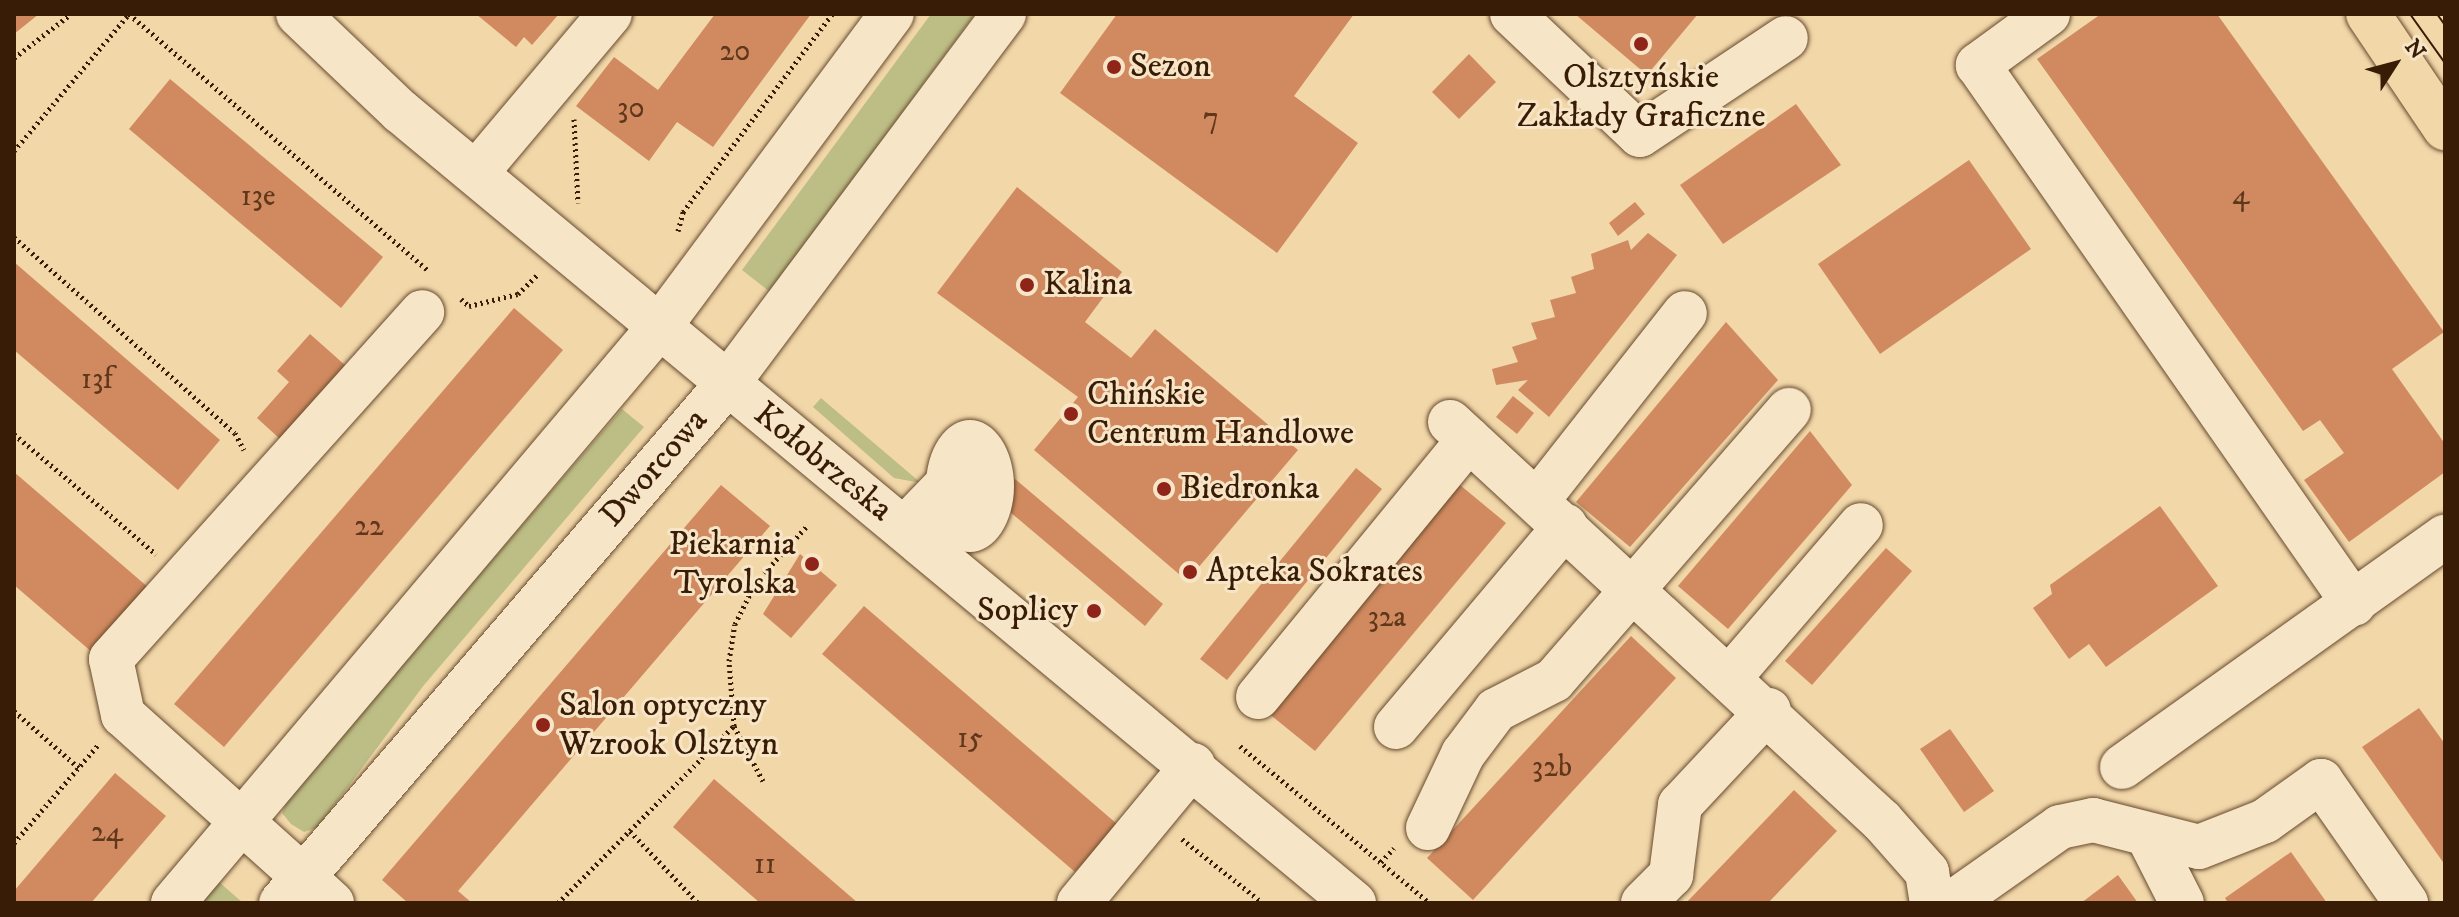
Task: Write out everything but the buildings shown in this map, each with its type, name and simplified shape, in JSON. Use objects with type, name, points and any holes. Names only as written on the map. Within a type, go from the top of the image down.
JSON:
[{"type":"main road","points":[[2368,14],[2445,128]]},
{"type":"street","name":"Kołobrzeska","points":[[298,14],[476,173],[1193,765],[1354,903]]},
{"type":"street","points":[[476,173],[610,14]]},
{"type":"street","points":[[173,903],[660,326],[892,14]]},
{"type":"street","name":"Dworcowa","points":[[305,894],[728,383],[1004,14]]},
{"type":"street","points":[[1512,14],[1640,135],[1786,38]]},
{"type":"street","points":[[2048,14],[1978,65],[2354,604]]},
{"type":"street","points":[[305,894],[242,823],[123,715],[111,659],[438,295]]},
{"type":"street","points":[[1396,727],[1551,514],[1685,313]]},
{"type":"street","points":[[1428,828],[1463,754],[1496,710],[1554,680],[1789,410]]},
{"type":"street","points":[[1258,697],[1460,431],[1769,710],[1927,872],[1932,903]]},
{"type":"street","points":[[904,529],[955,476]]},
{"type":"street","points":[[1731,676],[1861,525]]},
{"type":"street","points":[[2122,767],[2445,537]]},
{"type":"street","points":[[1643,903],[1671,875],[1680,805],[1769,710]]},
{"type":"street","points":[[1079,903],[1193,765]]},
{"type":"street","points":[[1952,903],[2060,827],[2093,820],[2199,847],[2230,838],[2321,781],[2406,903]]},
{"type":"street","points":[[2148,836],[2182,903]]},
{"type":"path","points":[[14,58],[71,14]]},
{"type":"path","points":[[14,151],[129,14],[438,295],[469,306],[518,294],[537,275]]},
{"type":"path","points":[[677,235],[683,212],[832,14]]},
{"type":"path","points":[[14,237],[235,433],[247,455]]},
{"type":"path","points":[[14,434],[169,565]]},
{"type":"path","points":[[763,781],[734,726],[729,661],[735,624],[756,582],[807,526]]},
{"type":"path","points":[[14,711],[79,768]]},
{"type":"path","points":[[14,843],[123,715]]},
{"type":"path","points":[[558,903],[734,726]]},
{"type":"path","points":[[1240,746],[1430,903]]},
{"type":"path","points":[[630,831],[698,903]]},
{"type":"path","points":[[1179,837],[1263,903]]},
{"type":"green space","points":[[931,14],[975,14],[770,292],[742,270]]},
{"type":"green space","points":[[821,398],[921,483],[894,478],[813,407]]},
{"type":"green space","points":[[622,409],[644,427],[424,685],[318,827],[304,832],[291,824],[282,813],[290,794]]},
{"type":"green space","points":[[218,881],[243,903],[199,903]]},
{"type":"tram line","points":[[2410,14],[2445,63]]},
{"type":"tram line","points":[[2437,14],[2445,25]]},
{"type":"place","name":"Olsztyńskie Zakłady Graficzne","points":[[1641,44]]},
{"type":"place","name":"Sezon","points":[[1114,67]]},
{"type":"place","name":"Kalina","points":[[1027,285]]},
{"type":"place","name":"Chińskie Centrum Handlowe","points":[[1071,414]]},
{"type":"place","name":"Biedronka","points":[[1164,489]]},
{"type":"place","name":"Piekarnia Tyrolska","points":[[812,564]]},
{"type":"place","name":"Apteka Sokrates","points":[[1190,572]]},
{"type":"place","name":"Soplicy","points":[[1094,611]]},
{"type":"place","name":"Salon optyczny Wzrook Olsztyn","points":[[543,725]]}]
